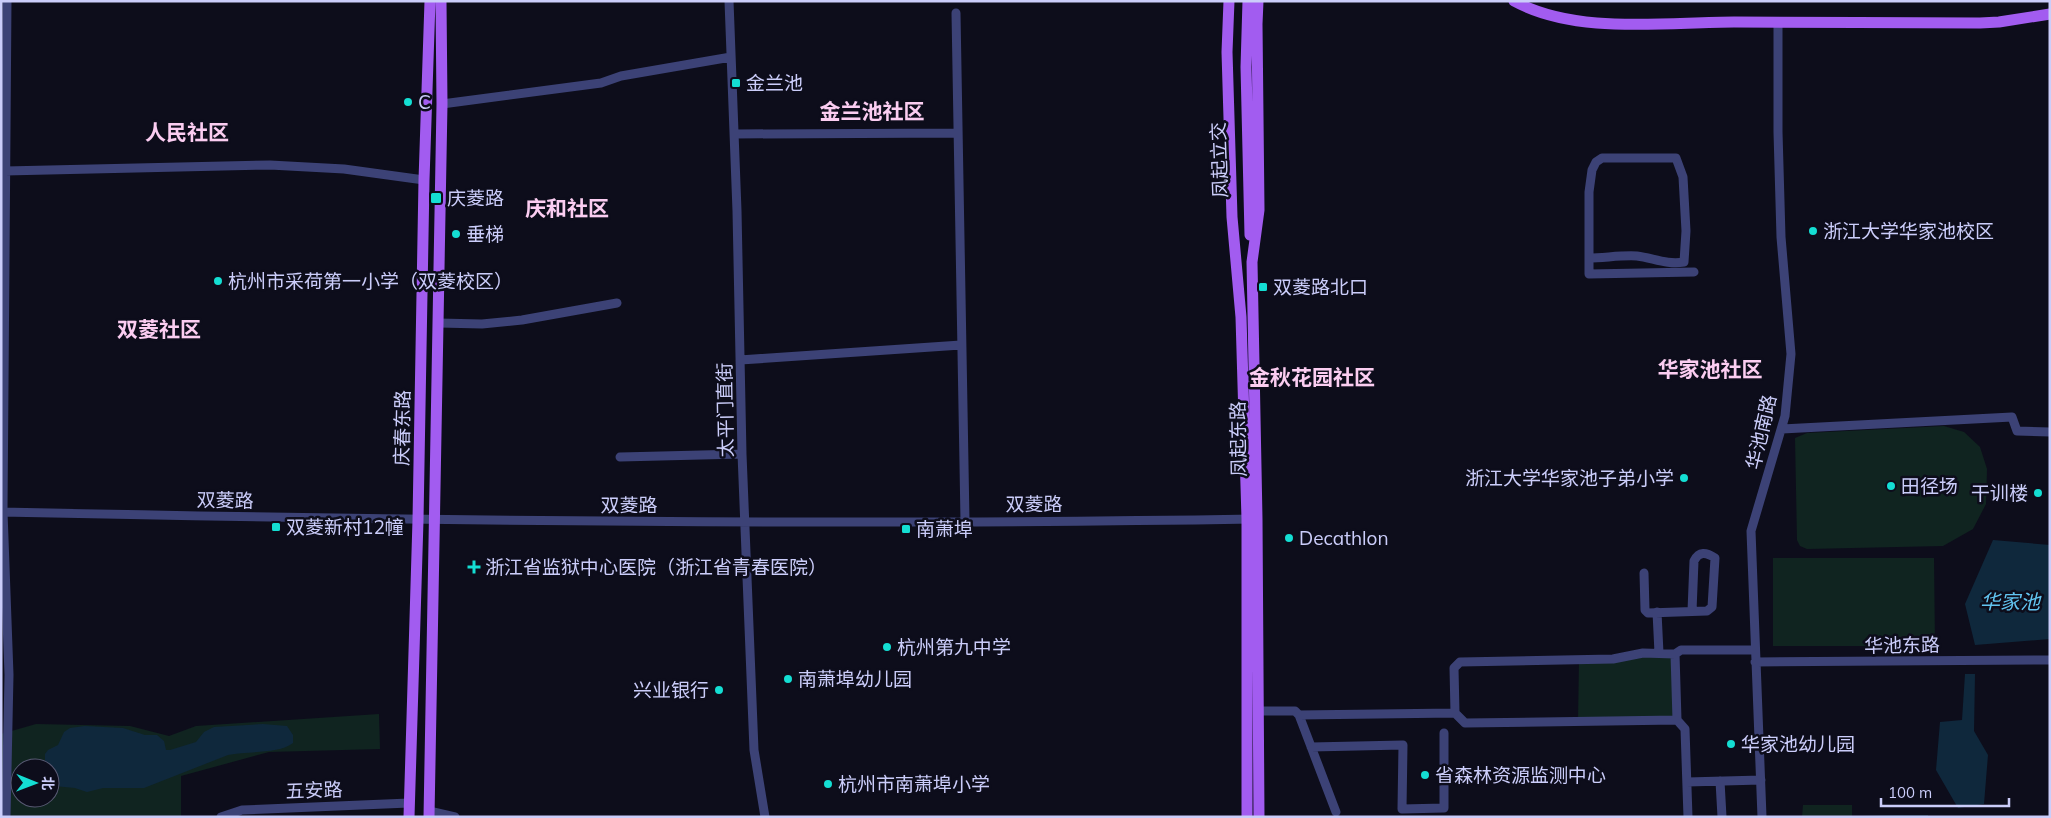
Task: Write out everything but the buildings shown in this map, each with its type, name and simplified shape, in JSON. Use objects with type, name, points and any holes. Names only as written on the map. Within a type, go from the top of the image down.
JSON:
[{"type":"main road","name":"庆春东路","points":[[422,1],[428,39]]},
{"type":"main road","name":"庆春东路","points":[[409,817],[430,1]]},
{"type":"main road","name":"庆春东路","points":[[429,814],[439,323],[442,104],[441,1]]},
{"type":"main road","name":"庆春东路","points":[[442,52],[448,1]]},
{"type":"main road","name":"凤起东路","points":[[1229,1],[1227,52],[1232,217],[1241,317],[1252,519],[1259,817]]},
{"type":"main road","name":"凤起立交","points":[[1235,1],[1234,118],[1243,210],[1252,262]]},
{"type":"main road","name":"凤起立交","points":[[1241,317],[1248,1]]},
{"type":"main road","name":"凤起东路","points":[[1248,817],[1252,519],[1252,262],[1259,210],[1256,24],[1258,1]]},
{"type":"main road","points":[[1514,1],[1528,9],[1592,24],[1733,26],[1778,22],[1980,23],[2050,14]]},
{"type":"street","points":[[6,817],[9,675],[2,512],[7,1]]},
{"type":"street","name":"太平门直街","points":[[729,1],[735,134],[742,454],[754,750],[765,817]]},
{"type":"street","points":[[956,13],[965,521]]},
{"type":"street","name":"华池南路","points":[[1762,817],[1751,531],[1785,416],[1791,354],[1781,228],[1778,22]]},
{"type":"street","points":[[442,104],[601,83],[621,76],[731,57]]},
{"type":"street","points":[[735,134],[958,133]]},
{"type":"street","points":[[1589,258],[1638,256],[1659,262],[1675,264],[1684,262],[1686,231],[1683,177],[1676,158],[1602,158],[1596,162],[1592,170],[1589,192],[1589,258],[1589,274],[1694,272]]},
{"type":"street","points":[[6,171],[270,165],[344,169],[424,180]]},
{"type":"street","points":[[439,323],[482,324],[522,320],[617,303]]},
{"type":"street","points":[[740,360],[961,345]]},
{"type":"street","points":[[1782,429],[2012,417],[2017,431],[2050,432]]},
{"type":"street","points":[[620,457],[742,454]]},
{"type":"street","name":"双菱路","points":[[2,512],[418,520],[745,522],[1252,519]]},
{"type":"street","points":[[1644,573],[1645,610],[1648,613],[1707,611],[1712,607],[1715,558],[1702,553],[1697,555],[1694,561],[1692,611]]},
{"type":"street","points":[[1657,612],[1658,654]]},
{"type":"street","points":[[1677,720],[1465,723],[1455,713],[1454,668],[1460,662],[1613,659],[1643,653],[1675,654],[1681,650],[1755,650]]},
{"type":"street","points":[[1675,654],[1677,720],[1685,729],[1688,817]]},
{"type":"street","name":"华池东路","points":[[1756,662],[2050,660]]},
{"type":"street","points":[[1258,711],[1295,711],[1299,715],[1336,812]]},
{"type":"street","points":[[1299,715],[1455,713]]},
{"type":"street","points":[[1311,747],[1403,745],[1402,809],[1444,808],[1444,733]]},
{"type":"street","points":[[1687,782],[1761,780]]},
{"type":"street","points":[[1720,782],[1722,817]]},
{"type":"street","name":"五安路","points":[[221,817],[251,809],[409,803]]},
{"type":"street","points":[[429,814],[455,817]]},
{"type":"green space","name":"田径场","points":[[1944,426],[1964,432],[1980,447],[1987,469],[1986,504],[1973,529],[1943,546],[1807,549],[1800,546],[1797,540],[1795,438],[1807,433]]},
{"type":"green space","points":[[1773,558],[1934,558],[1935,646],[1773,646]]},
{"type":"green space","points":[[1675,654],[1677,720],[1578,722],[1579,660]]},
{"type":"green space","points":[[379,714],[380,749],[269,752],[181,776],[181,817],[1,817],[1,734],[36,724],[130,726],[169,736],[196,726]]},
{"type":"green space","points":[[1803,805],[1852,805],[1852,817],[1802,817]]},
{"type":"water","name":"华家池","points":[[1993,540],[2050,545],[2050,639],[1975,645],[1965,604]]},
{"type":"water","points":[[1965,674],[1975,674],[1974,731],[1988,755],[1984,804],[1958,808],[1936,770],[1940,722],[1962,720]]},
{"type":"water","points":[[263,724],[287,726],[293,735],[293,743],[287,747],[271,751],[228,755],[144,788],[103,788],[87,792],[75,788],[60,787],[60,758],[45,758],[48,750],[58,745],[64,732],[70,728],[85,726],[123,728],[145,735],[157,735],[164,741],[166,750],[170,750],[196,742],[204,732],[214,727]]},
{"type":"water","points":[[1861,815],[1928,815],[1928,817]]},
{"type":"place","name":"金兰池","points":[[736,83]]},
{"type":"place","name":"C","points":[[408,102]]},
{"type":"place","name":"庆菱路","points":[[436,198]]},
{"type":"place","name":"浙江大学华家池校区","points":[[1813,231]]},
{"type":"place","name":"垂梯","points":[[456,234]]},
{"type":"place","name":"杭州市采荷第一小学（双菱校区）","points":[[218,281]]},
{"type":"place","name":"双菱路北口","points":[[1263,287]]},
{"type":"place","name":"浙江大学华家池子弟小学","points":[[1684,478]]},
{"type":"place","name":"田径场","points":[[1891,486]]},
{"type":"place","name":"干训楼","points":[[2038,493]]},
{"type":"place","name":"双菱新村12幢","points":[[276,527]]},
{"type":"place","name":"南萧埠","points":[[906,529]]},
{"type":"place","name":"Decathlon","points":[[1289,538]]},
{"type":"place","name":"浙江省监狱中心医院（浙江省青春医院）","points":[[474,567]]},
{"type":"place","name":"杭州第九中学","points":[[887,647]]},
{"type":"place","name":"南萧埠幼儿园","points":[[788,679]]},
{"type":"place","name":"兴业银行","points":[[719,690]]},
{"type":"place","name":"华家池幼儿园","points":[[1731,744]]},
{"type":"place","name":"省森林资源监测中心","points":[[1425,775]]},
{"type":"place","name":"杭州市南萧埠小学","points":[[828,784]]},
{"type":"district","name":"金兰池社区","points":[[872,111]]},
{"type":"district","name":"人民社区","points":[[187,132]]},
{"type":"district","name":"庆和社区","points":[[567,208]]},
{"type":"district","name":"双菱社区","points":[[159,329]]},
{"type":"district","name":"华家池社区","points":[[1710,369]]},
{"type":"district","name":"金秋花园社区","points":[[1312,377]]}]
